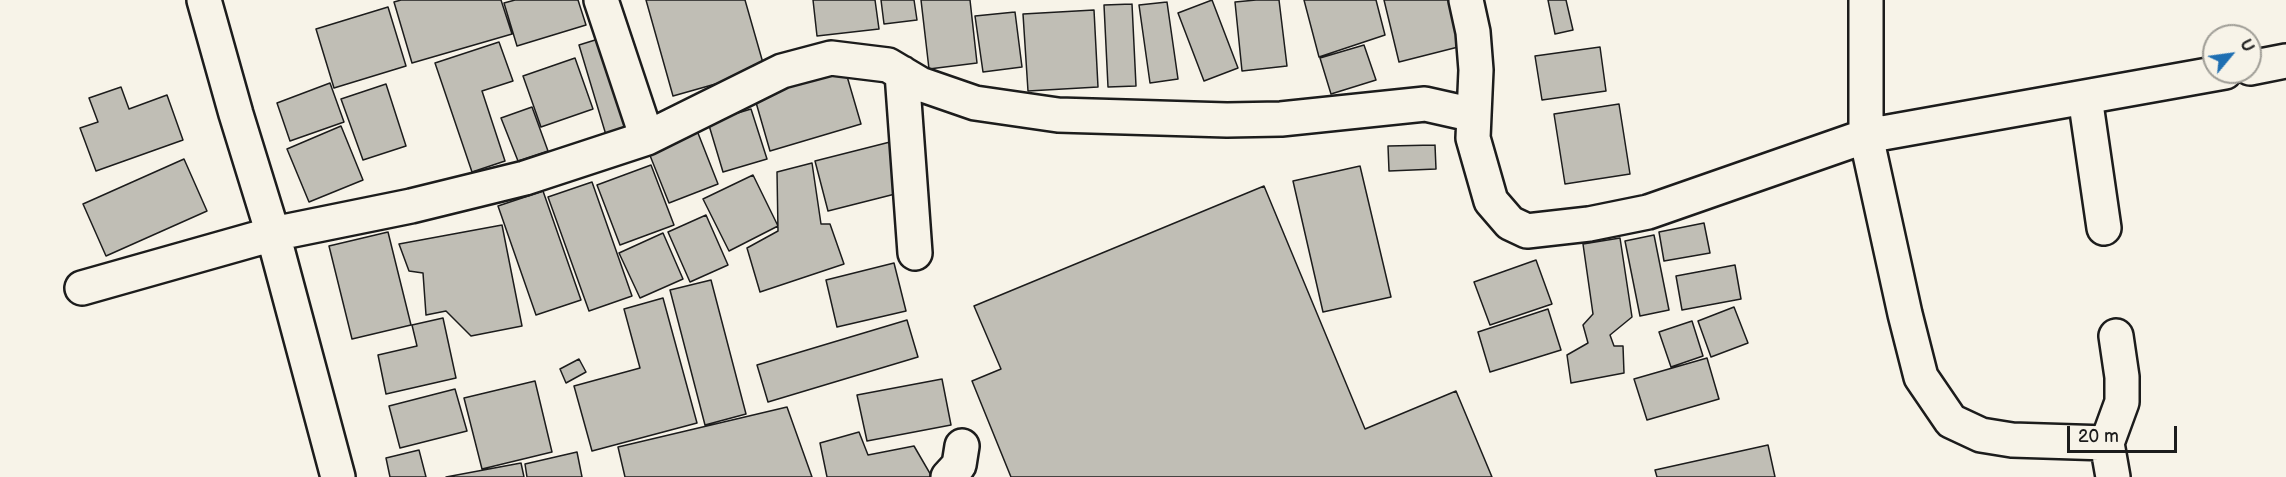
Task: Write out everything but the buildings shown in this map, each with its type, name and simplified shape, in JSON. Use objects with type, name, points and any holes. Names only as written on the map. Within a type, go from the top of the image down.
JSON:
[{"type":"street","points":[[204,0],[273,234],[338,477]]},
{"type":"street","points":[[601,0],[647,138]]},
{"type":"street","points":[[1466,0],[1473,32],[1476,70],[1473,138],[1491,201],[1510,223],[1527,231],[1589,224],[1648,212],[1866,136],[2202,76]]},
{"type":"street","points":[[1866,0],[1866,136],[1905,314],[1922,377],[1951,421],[1981,435],[2012,440],[2107,443]]},
{"type":"street","points":[[82,288],[273,234],[411,206],[525,178],[647,138],[782,70],[831,58],[888,65],[920,84],[975,103],[1058,115],[1215,120],[1281,119],[1425,104],[1474,115]]},
{"type":"street","points":[[2262,66],[2286,61]]},
{"type":"street","points":[[902,73],[915,253]]},
{"type":"street","points":[[2085,97],[2104,228]]},
{"type":"street","points":[[2113,477],[2107,443],[2122,402],[2122,377],[2116,336]]},
{"type":"street","points":[[948,477],[959,465],[962,446]]}]
